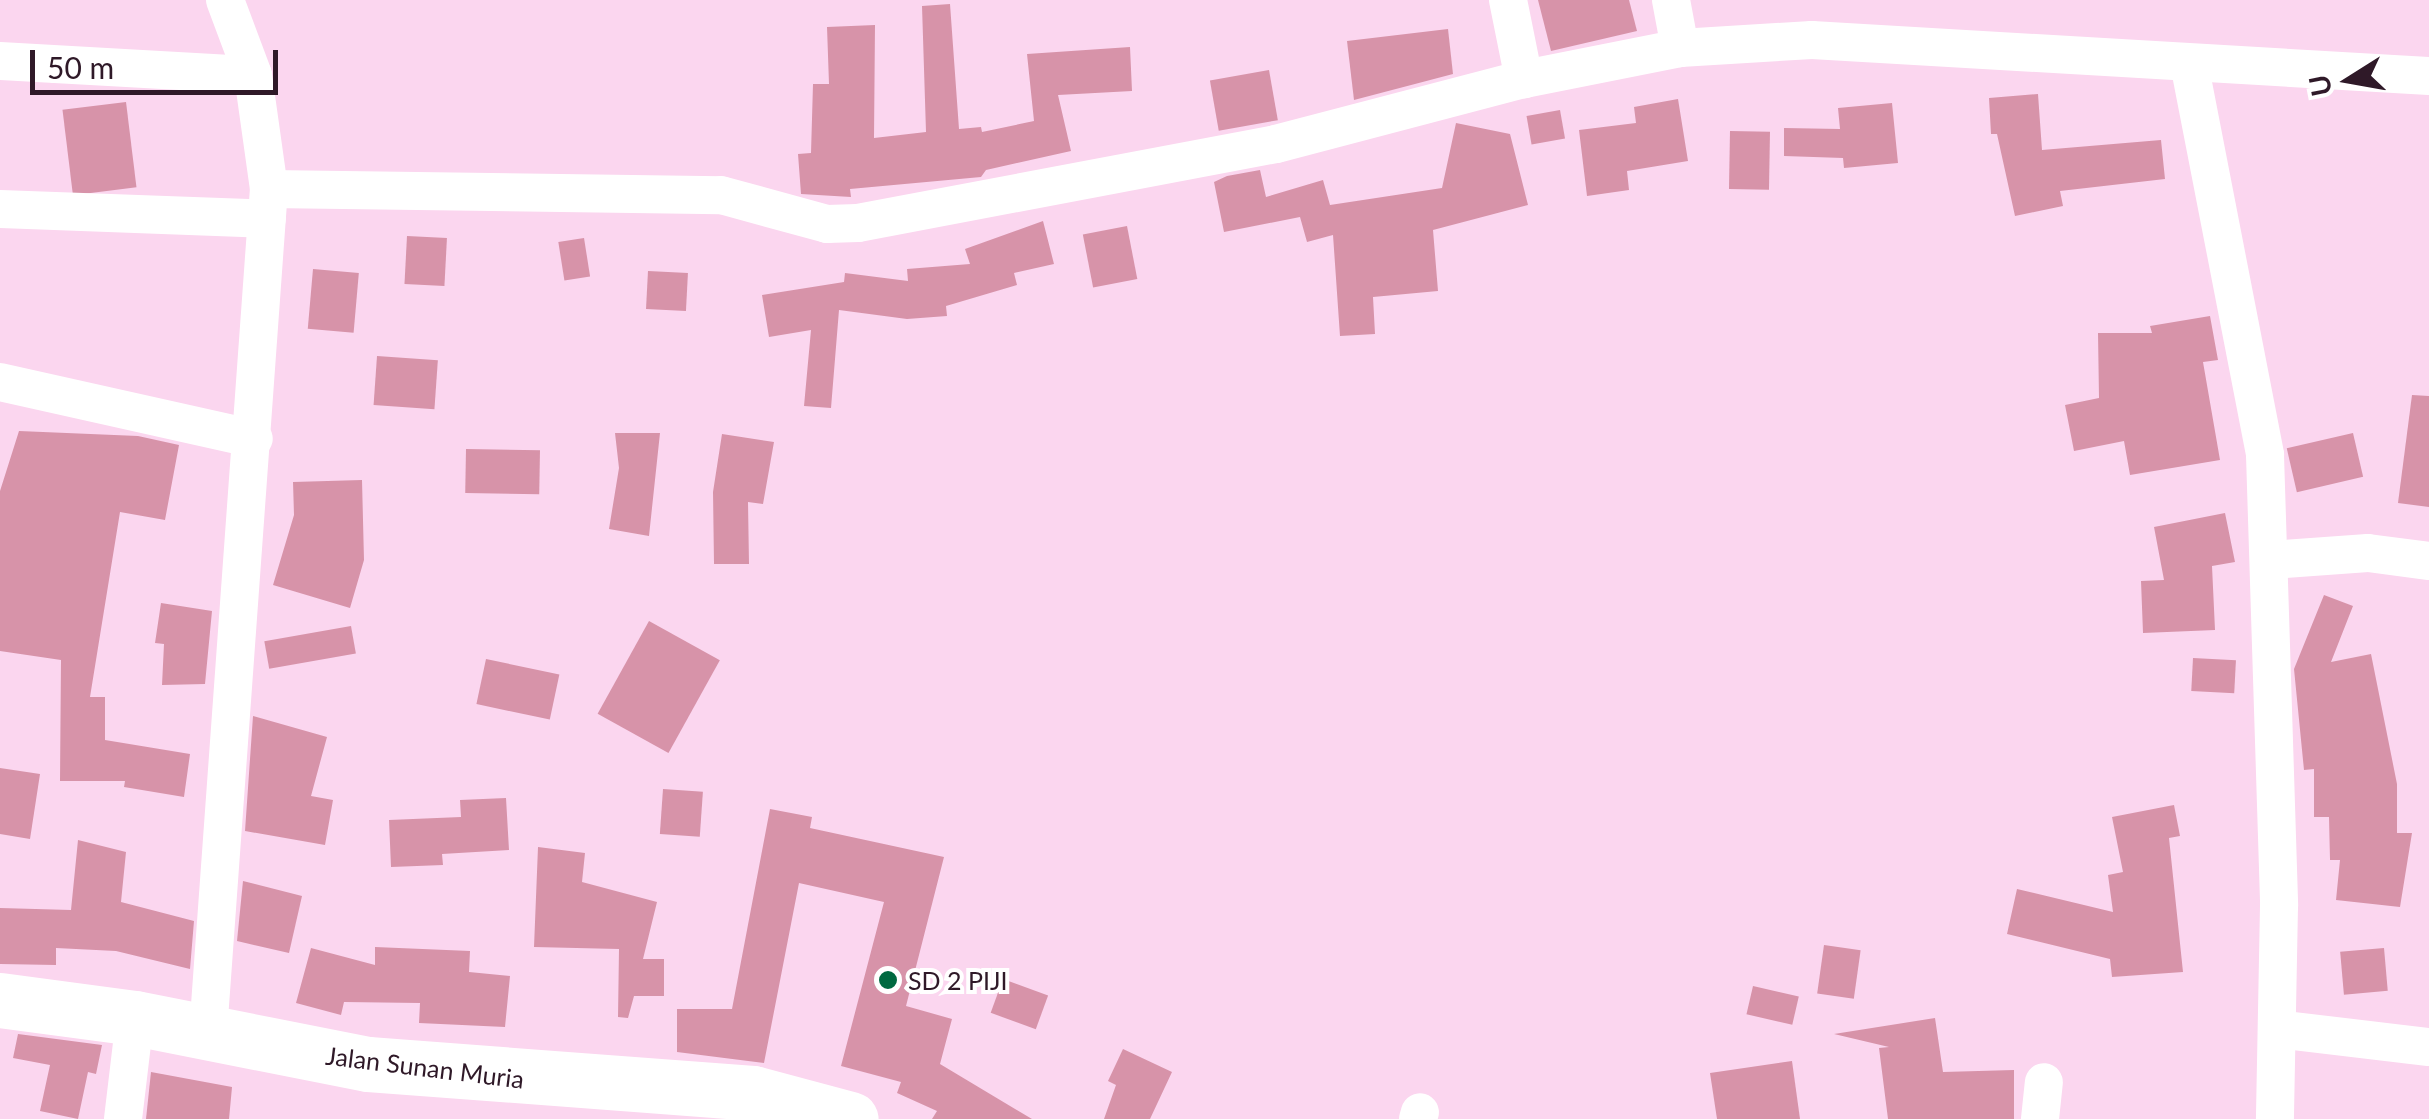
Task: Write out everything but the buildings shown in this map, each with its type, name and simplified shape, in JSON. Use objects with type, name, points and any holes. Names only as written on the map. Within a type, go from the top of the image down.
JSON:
[{"type":"main road","name":"Jalan Sunan Muria","points":[[0,1000],[135,1018],[368,1064],[753,1094],[851,1119]]},
{"type":"street","points":[[208,1033],[254,439],[268,204],[253,74],[225,0]]},
{"type":"street","points":[[1508,0],[1524,80]]},
{"type":"street","points":[[1671,0],[1680,48]]},
{"type":"street","points":[[0,210],[721,195],[827,224],[858,224],[1276,144],[1524,80],[1680,48],[1812,40],[2429,76]]},
{"type":"street","points":[[0,62],[253,74]]},
{"type":"street","points":[[2188,63],[2265,455],[2270,560],[2275,1119]]},
{"type":"street","points":[[0,382],[254,439]]},
{"type":"street","points":[[2270,560],[2368,552],[2429,562]]},
{"type":"street","points":[[123,1119],[135,1018]]},
{"type":"street","points":[[2277,1029],[2429,1047]]},
{"type":"place","name":"SD 2 PIJI","points":[[888,980]]}]
